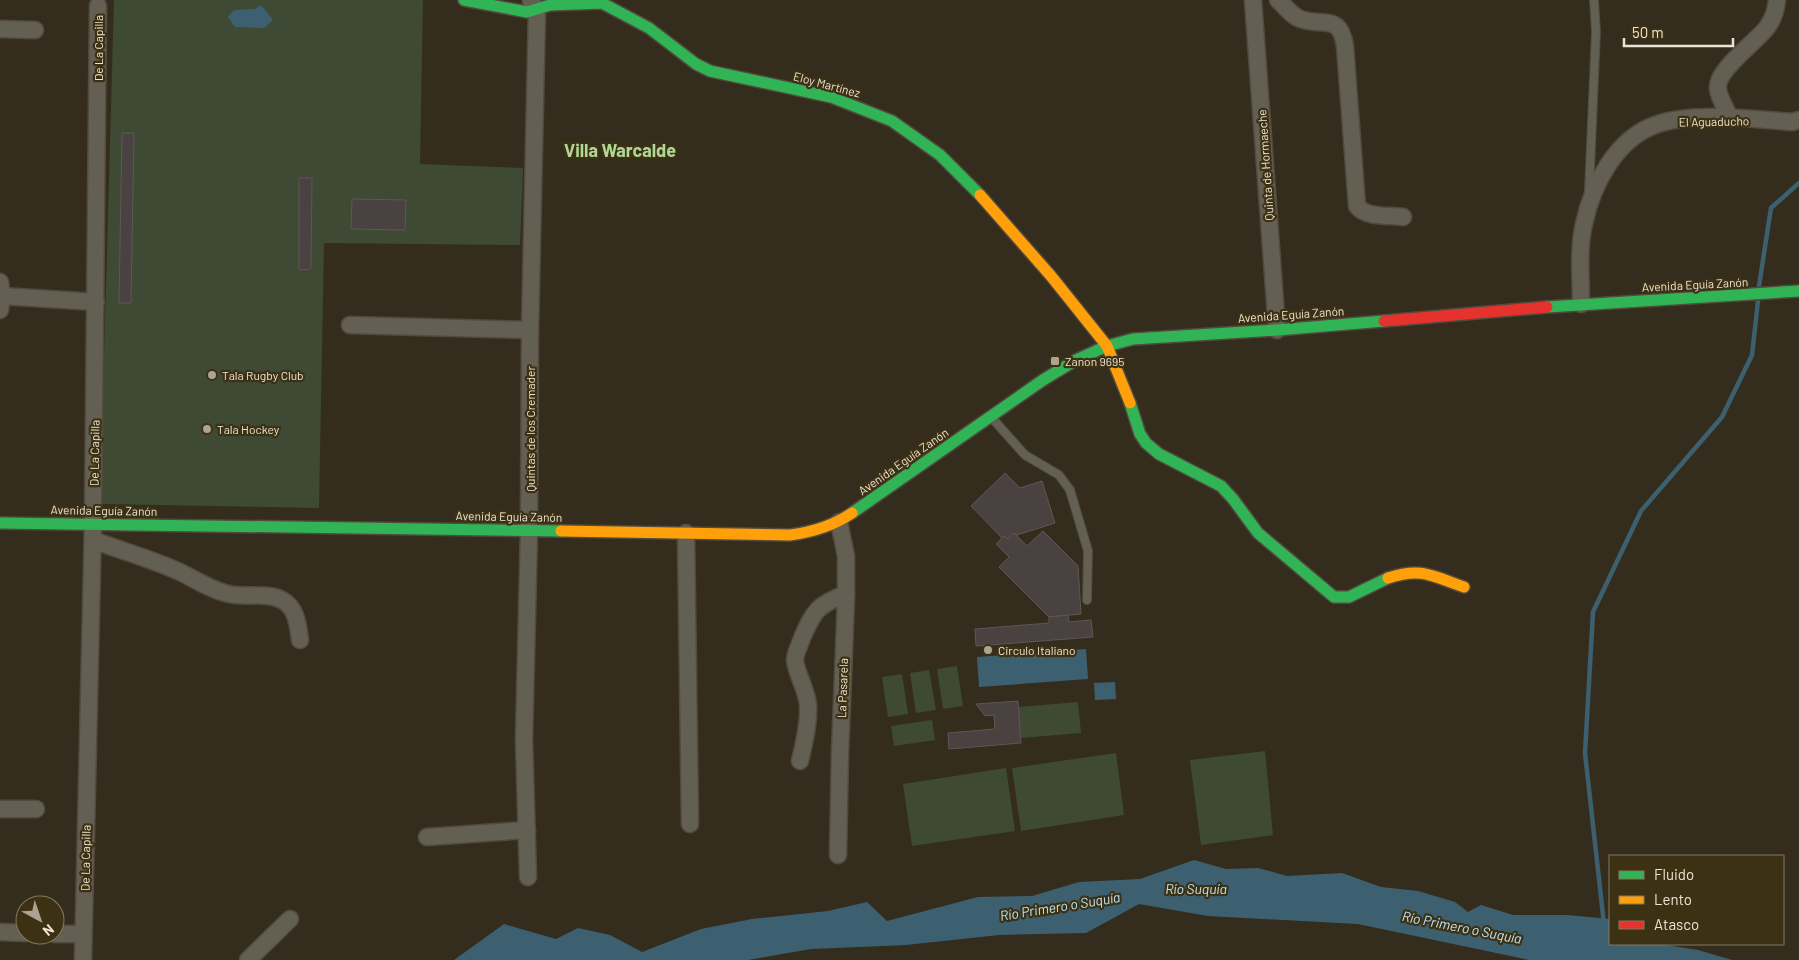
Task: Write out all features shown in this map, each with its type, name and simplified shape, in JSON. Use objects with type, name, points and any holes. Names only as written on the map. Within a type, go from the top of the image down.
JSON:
[{"type":"main road","name":"Eloy Martínez","points":[[464,0],[527,12],[533,5],[602,1],[650,28],[696,64],[710,71],[831,97],[892,121],[940,155],[969,182],[1051,276],[1107,346],[1124,385],[1140,434],[1146,443],[1159,454],[1220,486],[1233,499],[1258,533],[1334,597],[1349,597],[1386,579],[1404,573],[1421,572],[1464,587]]},
{"type":"main road","name":"Avenida Eguía Zanón","points":[[0,523],[790,535],[818,532],[839,522],[1067,365],[1107,346],[1134,339],[1277,330],[1581,304],[1799,291]]},
{"type":"street","points":[[1253,6],[1278,0],[1294,16],[1303,20],[1328,22],[1339,27],[1345,46],[1357,206],[1360,211],[1368,214],[1403,216]]},
{"type":"street","points":[[1730,118],[1718,88],[1719,79],[1768,26],[1775,12],[1777,0]]},
{"type":"street","name":"Quintas de los Cremader","points":[[528,877],[524,739],[529,530],[533,5]]},
{"type":"street","name":"De La Capilla","points":[[83,960],[94,523],[98,6]]},
{"type":"street","name":"Quinta de Hormaeche","points":[[1253,6],[1277,330]]},
{"type":"street","points":[[0,29],[35,30]]},
{"type":"street","name":"El Aguaducho","points":[[1581,304],[1580,260],[1583,225],[1605,170],[1618,151],[1633,137],[1655,125],[1684,119],[1730,118],[1792,122],[1799,120]]},
{"type":"street","points":[[1,296],[96,302]]},
{"type":"street","points":[[350,325],[530,330]]},
{"type":"street","name":"La Pasarela","points":[[838,855],[846,594],[846,556],[839,522]]},
{"type":"street","points":[[686,533],[690,824]]},
{"type":"street","points":[[93,540],[178,571],[223,593],[233,596],[268,596],[281,599],[295,615],[300,640]]},
{"type":"street","points":[[800,761],[807,728],[808,704],[795,661],[797,650],[816,610],[826,602],[846,594]]},
{"type":"street","points":[[0,809],[36,809]]},
{"type":"street","points":[[426,837],[527,830]]},
{"type":"street","points":[[248,960],[290,919]]},
{"type":"street","points":[[0,932],[15,933]]},
{"type":"street","points":[[65,934],[83,934]]},
{"type":"lane","points":[[1589,206],[1596,32],[1594,0]]},
{"type":"lane","points":[[990,417],[1025,454],[1059,474],[1070,490],[1088,551],[1087,600]]},
{"type":"green space","name":"Tala Rugby Club","points":[[114,0],[423,0],[420,164],[523,168],[520,245],[324,243],[319,508],[100,504]]},
{"type":"green space","points":[[957,666],[963,706],[943,709],[937,669]]},
{"type":"green space","points":[[929,670],[936,710],[916,713],[910,673]]},
{"type":"green space","points":[[902,674],[908,714],[888,717],[882,677]]},
{"type":"green space","points":[[1078,702],[1081,733],[1021,738],[1018,707]]},
{"type":"green space","points":[[932,720],[935,740],[894,746],[891,726]]},
{"type":"green space","points":[[1265,751],[1273,835],[1201,845],[1190,760]]},
{"type":"green space","points":[[1116,753],[1124,815],[1021,831],[1012,768]]},
{"type":"green space","points":[[1006,768],[1015,831],[912,846],[903,784]]},
{"type":"water","points":[[261,5],[273,20],[264,28],[235,27],[228,17],[234,10],[255,9]]},
{"type":"water","points":[[1086,649],[1088,679],[979,687],[977,657]]},
{"type":"water","points":[[1115,682],[1116,699],[1095,700],[1094,683]]},
{"type":"water","name":"Río Suquía","points":[[1194,860],[1226,869],[1258,868],[1287,876],[1342,873],[1381,887],[1418,891],[1455,902],[1468,912],[1481,905],[1513,915],[1567,915],[1609,919],[1609,945],[1666,945],[1698,950],[1732,960],[1529,960],[1358,924],[1208,916],[1139,904],[1086,933],[999,935],[906,945],[811,949],[748,960],[454,960],[504,924],[556,939],[578,928],[610,935],[642,952],[701,929],[752,919],[828,911],[867,902],[887,921],[978,897],[1032,896],[1079,882],[1140,879]]},
{"type":"building","points":[[122,133],[134,133],[131,303],[119,303]]},
{"type":"building","points":[[299,178],[312,178],[311,269],[299,270]]},
{"type":"building","points":[[352,199],[406,200],[405,230],[351,229]]},
{"type":"building","points":[[1005,473],[1020,488],[1042,481],[1055,523],[1017,535],[1014,533],[1008,539],[1004,536],[1002,538],[971,506]]},
{"type":"building","points":[[1043,531],[1078,566],[1081,614],[1049,617],[999,567],[1009,557],[996,544],[1004,536],[1008,539],[1014,533],[1027,546]]},
{"type":"building","points":[[1068,615],[1069,622],[1091,620],[1093,637],[976,646],[975,629],[1049,623],[1049,617]]},
{"type":"building","points":[[1018,701],[1021,743],[949,749],[948,733],[995,729],[994,715],[985,716],[976,704]]},
{"type":"waterway","points":[[1759,286],[1771,208],[1799,183]]},
{"type":"waterway","points":[[1604,924],[1585,753],[1593,612],[1641,511],[1722,417],[1752,355],[1758,301]]},
{"type":"traffic: fast","points":[[464,0],[527,12],[550,5],[602,3],[649,28],[696,64],[710,71],[831,97],[892,121],[940,155],[980,195]]},
{"type":"traffic: fast","points":[[1547,307],[1799,291]]},
{"type":"traffic: fast","points":[[852,513],[1043,380],[1076,360],[1107,346],[1133,339],[1384,321]]},
{"type":"traffic: fast","points":[[1130,403],[1140,434],[1146,443],[1159,454],[1221,486],[1258,533],[1334,597],[1349,597],[1388,578]]},
{"type":"traffic: fast","points":[[0,523],[561,531]]},
{"type":"traffic: slow","points":[[980,195],[1051,276],[1107,346],[1130,403]]},
{"type":"traffic: slow","points":[[561,531],[790,535],[822,528],[838,522],[852,513]]},
{"type":"traffic: slow","points":[[1388,578],[1419,573],[1435,576],[1464,587]]},
{"type":"traffic: jam","points":[[1384,321],[1547,307]]},
{"type":"place","name":"Zanon 9695","points":[[1055,361]]},
{"type":"place","name":"Tala Rugby Club","points":[[212,375]]},
{"type":"place","name":"Tala Hockey","points":[[207,429]]},
{"type":"place","name":"Circulo Italiano","points":[[988,650]]},
{"type":"district","name":"Villa Warcalde","points":[[620,150]]},
{"type":"water label","name":"Río Primero o Suquía","points":[[1060,906]]},
{"type":"water label","name":"Río Primero o Suquía","points":[[1462,927]]}]
